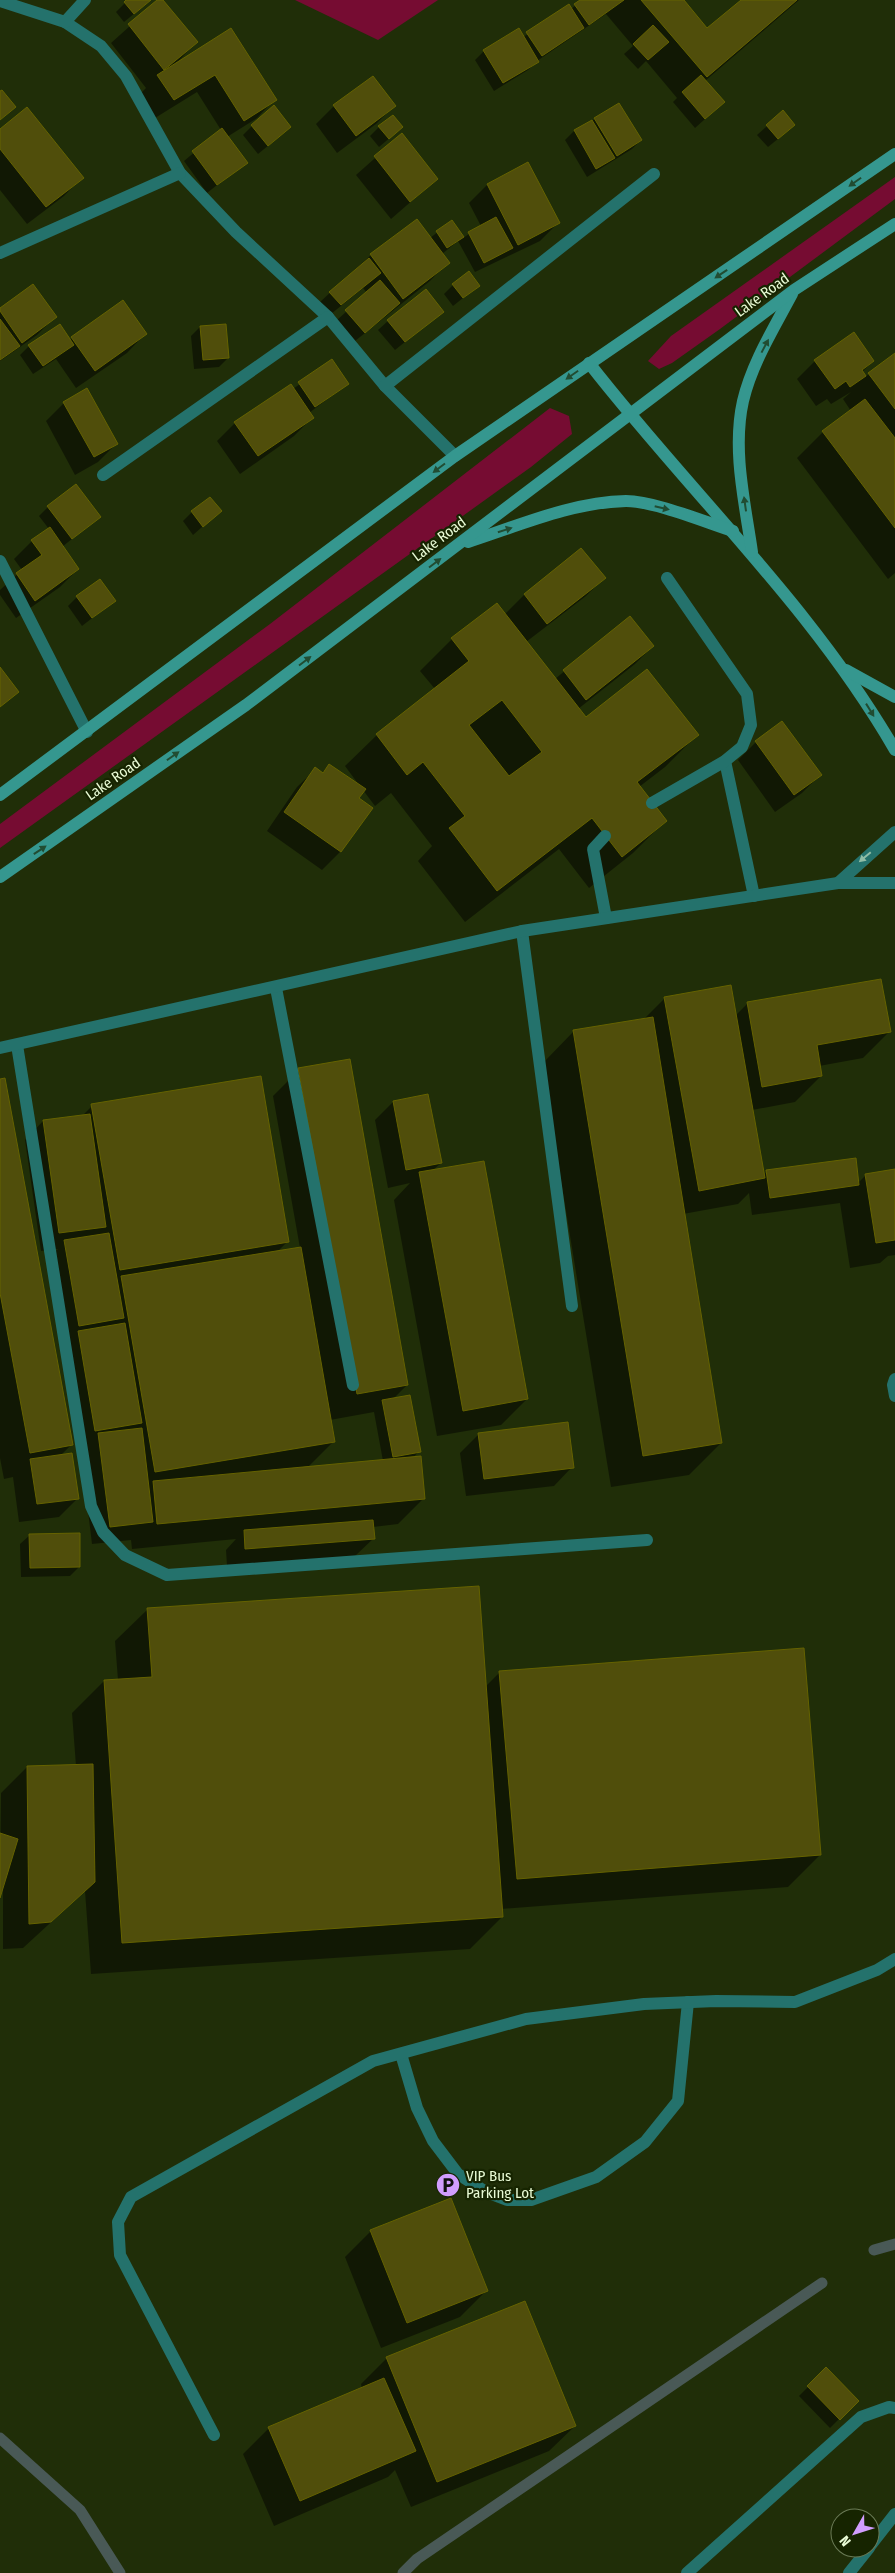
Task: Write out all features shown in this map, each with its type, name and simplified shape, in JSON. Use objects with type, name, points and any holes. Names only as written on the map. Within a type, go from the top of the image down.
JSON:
[{"type":"main road","points":[[0,795],[455,456],[895,154]]},
{"type":"main road","name":"Lake Road","points":[[0,877],[246,705],[794,290],[895,224]]},
{"type":"main road","points":[[752,552],[740,460],[739,434],[744,400],[760,354],[794,290]]},
{"type":"main road","points":[[589,363],[629,415],[752,552],[846,670],[895,750]]},
{"type":"main road","points":[[458,545],[588,506],[628,501],[667,509],[733,531]]},
{"type":"main road","points":[[846,670],[895,697]]},
{"type":"street","points":[[65,22],[86,0]]},
{"type":"street","points":[[0,1],[65,22],[101,46],[126,76],[180,173],[236,232],[328,317],[385,386],[455,456]]},
{"type":"street","points":[[0,253],[180,173]]},
{"type":"street","points":[[385,386],[654,174]]},
{"type":"street","points":[[103,475],[328,317]]},
{"type":"street","points":[[0,561],[87,732]]},
{"type":"street","points":[[652,803],[725,762],[742,747],[751,725],[747,694],[667,578]]},
{"type":"street","points":[[725,762],[754,896]]},
{"type":"street","points":[[838,883],[895,832]]},
{"type":"street","points":[[605,836],[593,848],[606,918]]},
{"type":"street","points":[[0,1048],[104,1023],[276,988],[522,931],[838,883],[895,882]]},
{"type":"street","points":[[522,931],[572,1306]]},
{"type":"street","points":[[276,988],[353,1385]]},
{"type":"street","points":[[17,1045],[91,1506],[103,1532],[126,1555],[167,1575],[647,1540]]},
{"type":"street","points":[[895,1379],[893,1385],[895,1396]]},
{"type":"street","points":[[214,2435],[120,2255],[118,2222],[131,2197],[373,2061],[526,2019],[644,2004],[795,2002],[877,1970],[895,1958]]},
{"type":"street","points":[[401,2054],[417,2108],[433,2141],[458,2174],[486,2192],[507,2200],[530,2200],[596,2177],[646,2142],[678,2102],[688,2002]]},
{"type":"street","points":[[687,2573],[861,2417],[889,2407],[895,2408]]},
{"type":"street","points":[[880,2533],[895,2514]]},
{"type":"street","points":[[849,2573],[861,2558]]},
{"type":"shaded area","points":[[295,0],[438,0],[378,40]]},
{"type":"shaded area","points":[[895,177],[895,199],[672,363],[659,369],[648,361],[671,336]]},
{"type":"shaded area","points":[[550,408],[569,416],[572,434],[531,467],[0,848],[0,824],[270,624]]},
{"type":"building","points":[[126,0],[151,0],[134,14],[124,2]]},
{"type":"building","points":[[157,0],[163,0],[198,42],[164,70],[128,24]]},
{"type":"building","points":[[580,0],[624,0],[589,25],[574,4]]},
{"type":"building","points":[[641,0],[684,0],[707,28],[741,0],[797,0],[707,77]]},
{"type":"building","points":[[569,4],[584,28],[542,56],[526,32]]},
{"type":"building","points":[[653,25],[669,42],[648,60],[633,44]]},
{"type":"building","points":[[231,28],[277,100],[244,121],[215,75],[174,100],[157,75]]},
{"type":"building","points":[[519,28],[539,62],[503,83],[483,50]]},
{"type":"building","points":[[701,75],[725,102],[705,119],[682,92]]},
{"type":"building","points":[[373,76],[396,106],[356,136],[333,105]]},
{"type":"building","points":[[2,90],[16,107],[0,120],[0,91]]},
{"type":"building","points":[[619,103],[642,140],[617,156],[594,118]]},
{"type":"building","points":[[274,105],[291,127],[268,146],[251,125]]},
{"type":"building","points":[[27,107],[84,178],[46,207],[0,149],[0,129]]},
{"type":"building","points":[[783,110],[795,125],[778,139],[766,125]]},
{"type":"building","points":[[393,115],[403,127],[389,139],[378,126]]},
{"type":"building","points":[[592,120],[615,158],[596,169],[574,130]]},
{"type":"building","points":[[222,128],[248,163],[217,185],[192,151]]},
{"type":"building","points":[[402,133],[438,179],[410,202],[374,156]]},
{"type":"building","points":[[528,162],[560,223],[518,245],[487,184]]},
{"type":"building","points":[[496,217],[513,248],[484,263],[468,232]]},
{"type":"building","points":[[417,219],[450,263],[403,299],[370,254]]},
{"type":"building","points":[[452,220],[464,237],[447,248],[436,231]]},
{"type":"building","points":[[369,258],[381,273],[341,305],[329,292]]},
{"type":"building","points":[[469,271],[480,286],[463,298],[452,284]]},
{"type":"building","points":[[380,280],[400,303],[365,333],[345,310]]},
{"type":"building","points":[[33,284],[57,317],[22,343],[0,311],[0,308]]},
{"type":"building","points":[[426,289],[444,312],[405,342],[387,320]]},
{"type":"building","points":[[123,300],[147,334],[95,371],[71,337]]},
{"type":"building","points":[[0,319],[20,346],[0,360]]},
{"type":"building","points":[[60,324],[74,345],[43,366],[28,345]]},
{"type":"building","points":[[226,324],[229,358],[203,360],[200,326]]},
{"type":"building","points":[[854,332],[874,361],[862,370],[866,376],[850,387],[846,381],[835,389],[814,360]]},
{"type":"building","points":[[895,353],[895,409],[868,373]]},
{"type":"building","points":[[332,359],[349,384],[315,407],[298,382]]},
{"type":"building","points":[[291,384],[314,418],[258,456],[234,422]]},
{"type":"building","points":[[87,388],[118,444],[94,457],[63,402]]},
{"type":"building","points":[[865,399],[895,438],[895,528],[822,431]]},
{"type":"building","points":[[76,484],[101,517],[72,539],[47,506]]},
{"type":"building","points":[[210,497],[222,511],[203,527],[191,511]]},
{"type":"building","points":[[50,527],[79,569],[35,601],[16,573],[42,555],[31,540]]},
{"type":"building","points":[[581,548],[606,578],[547,624],[524,594]]},
{"type":"building","points":[[100,579],[116,601],[92,618],[76,596]]},
{"type":"building","points":[[497,603],[586,717],[647,669],[699,735],[637,782],[667,821],[622,857],[592,818],[497,891],[449,828],[465,816],[423,762],[407,775],[376,734],[469,661],[451,638]],"holes":[[[502,700],[542,752],[509,776],[469,725]]]},
{"type":"building","points":[[630,616],[654,646],[586,700],[563,670]]},
{"type":"building","points":[[0,667],[19,692],[0,707]]},
{"type":"building","points":[[782,721],[822,775],[794,795],[755,741]]},
{"type":"building","points":[[329,764],[366,789],[359,798],[373,808],[341,852],[284,812],[315,767],[323,773]]},
{"type":"building","points":[[881,979],[891,1032],[817,1045],[822,1076],[762,1087],[747,1002]]},
{"type":"building","points":[[731,985],[765,1178],[699,1191],[664,997]]},
{"type":"building","points":[[653,1017],[722,1443],[643,1456],[573,1030]]},
{"type":"building","points":[[350,1059],[408,1385],[357,1394],[298,1068]]},
{"type":"building","points":[[261,1076],[289,1242],[120,1270],[91,1104]]},
{"type":"building","points":[[5,1078],[73,1445],[30,1453],[0,1293],[0,1079]]},
{"type":"building","points":[[428,1094],[442,1163],[406,1170],[393,1101]]},
{"type":"building","points":[[90,1114],[106,1227],[59,1233],[43,1120]]},
{"type":"building","points":[[856,1158],[859,1185],[770,1198],[766,1170]]},
{"type":"building","points":[[484,1161],[528,1399],[463,1411],[419,1172]]},
{"type":"building","points":[[895,1169],[895,1240],[876,1243],[865,1174]]},
{"type":"building","points":[[109,1233],[124,1318],[79,1326],[64,1240]]},
{"type":"building","points":[[301,1247],[335,1442],[155,1472],[121,1276]]},
{"type":"building","points":[[125,1323],[142,1423],[95,1431],[78,1331]]},
{"type":"building","points":[[410,1395],[421,1452],[393,1457],[382,1400]]},
{"type":"building","points":[[568,1422],[574,1468],[484,1479],[478,1433]]},
{"type":"building","points":[[142,1428],[153,1522],[110,1527],[98,1433]]},
{"type":"building","points":[[72,1453],[79,1499],[37,1504],[30,1459]]},
{"type":"building","points":[[421,1456],[425,1499],[157,1524],[153,1481]]},
{"type":"building","points":[[373,1520],[375,1539],[245,1549],[244,1530]]},
{"type":"building","points":[[80,1533],[80,1567],[30,1568],[29,1534]]},
{"type":"building","points":[[479,1586],[503,1917],[122,1943],[104,1680],[152,1677],[147,1608]]},
{"type":"building","points":[[804,1648],[821,1855],[517,1879],[499,1671]]},
{"type":"building","points":[[93,1764],[95,1882],[51,1922],[29,1924],[27,1766]]},
{"type":"building","points":[[0,1833],[18,1839],[0,1898]]},
{"type":"building","points":[[451,2198],[488,2291],[407,2323],[370,2230]]},
{"type":"building","points":[[525,2301],[576,2426],[437,2482],[386,2357]]},
{"type":"building","points":[[826,2367],[859,2401],[840,2420],[807,2386]]},
{"type":"building","points":[[384,2378],[416,2451],[300,2501],[268,2427]]},
{"type":"waterway","points":[[874,2250],[895,2244]]},
{"type":"waterway","points":[[403,2573],[417,2559],[822,2283]]},
{"type":"waterway","points":[[0,2438],[80,2510],[120,2573]]},
{"type":"place","name":"VIP Bus Parking Lot","points":[[448,2185]]}]
